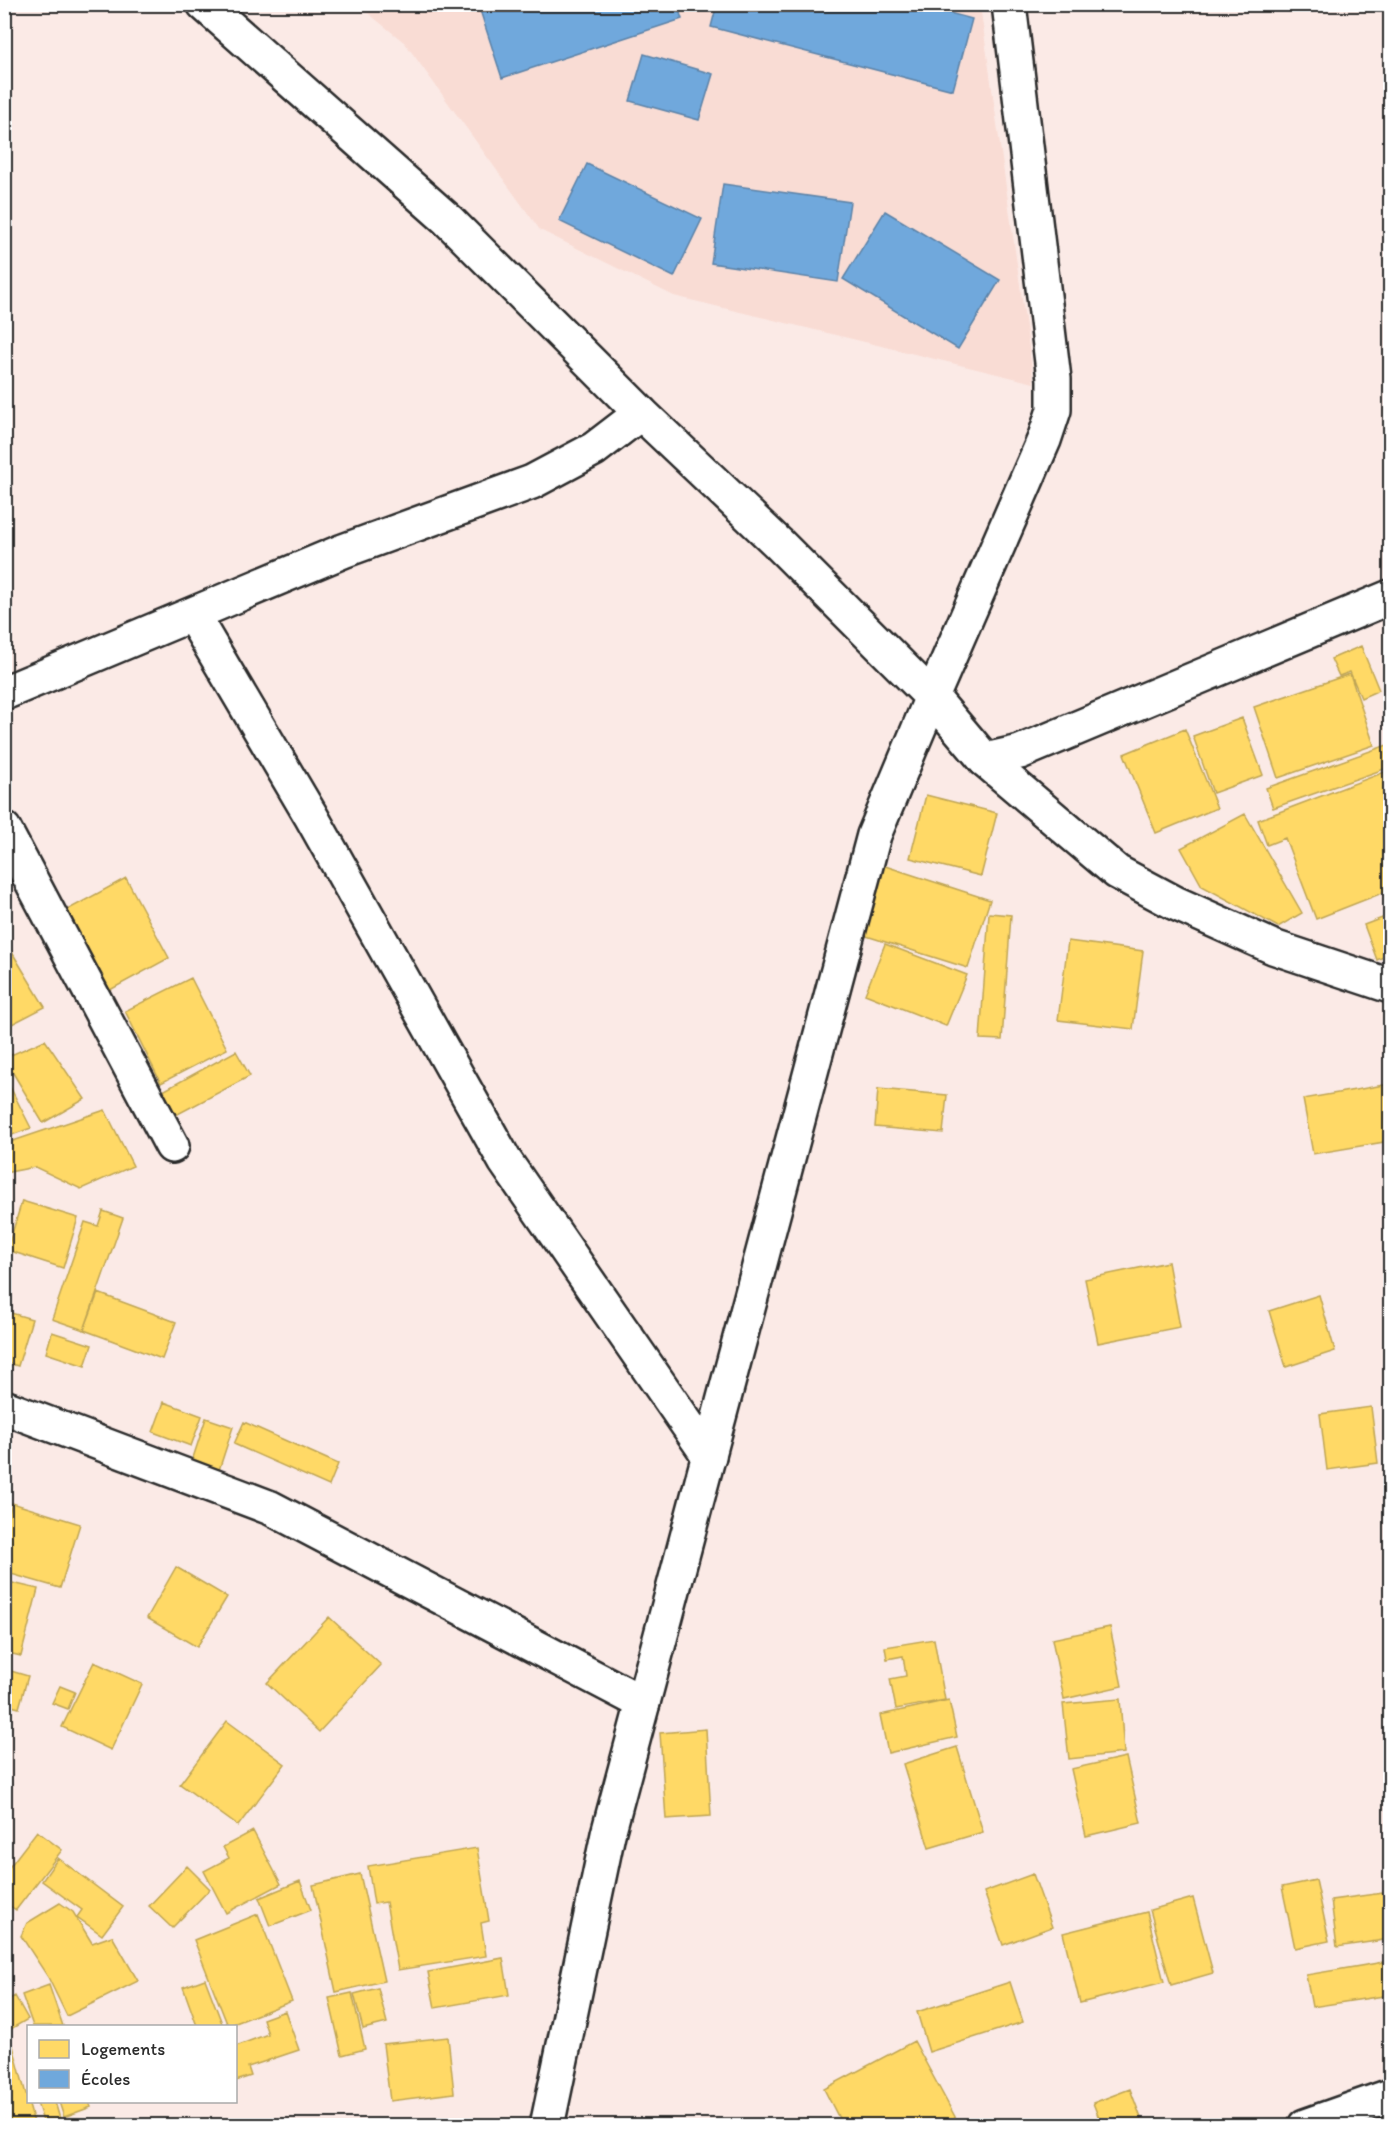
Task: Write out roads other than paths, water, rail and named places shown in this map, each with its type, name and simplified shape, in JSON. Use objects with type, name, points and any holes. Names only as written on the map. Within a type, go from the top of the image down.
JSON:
[{"type":"street","points":[[204,4],[448,220],[641,413],[778,543],[932,697],[985,760],[1117,872],[1175,903],[1274,947],[1390,986]]},
{"type":"street","points":[[547,2126],[608,1834],[874,835],[1044,440],[1054,410],[1054,379],[1035,205],[1009,4]]},
{"type":"street","points":[[4,693],[193,616],[343,551],[532,482],[594,450],[641,413]]},
{"type":"street","points":[[985,760],[1020,752],[1390,597]]},
{"type":"street","points":[[193,616],[311,816],[504,1161],[709,1456]]},
{"type":"street","points":[[4,829],[172,1146]]},
{"type":"street","points":[[4,1407],[271,1508],[643,1703]]},
{"type":"street","points":[[1305,2126],[1390,2096]]}]
